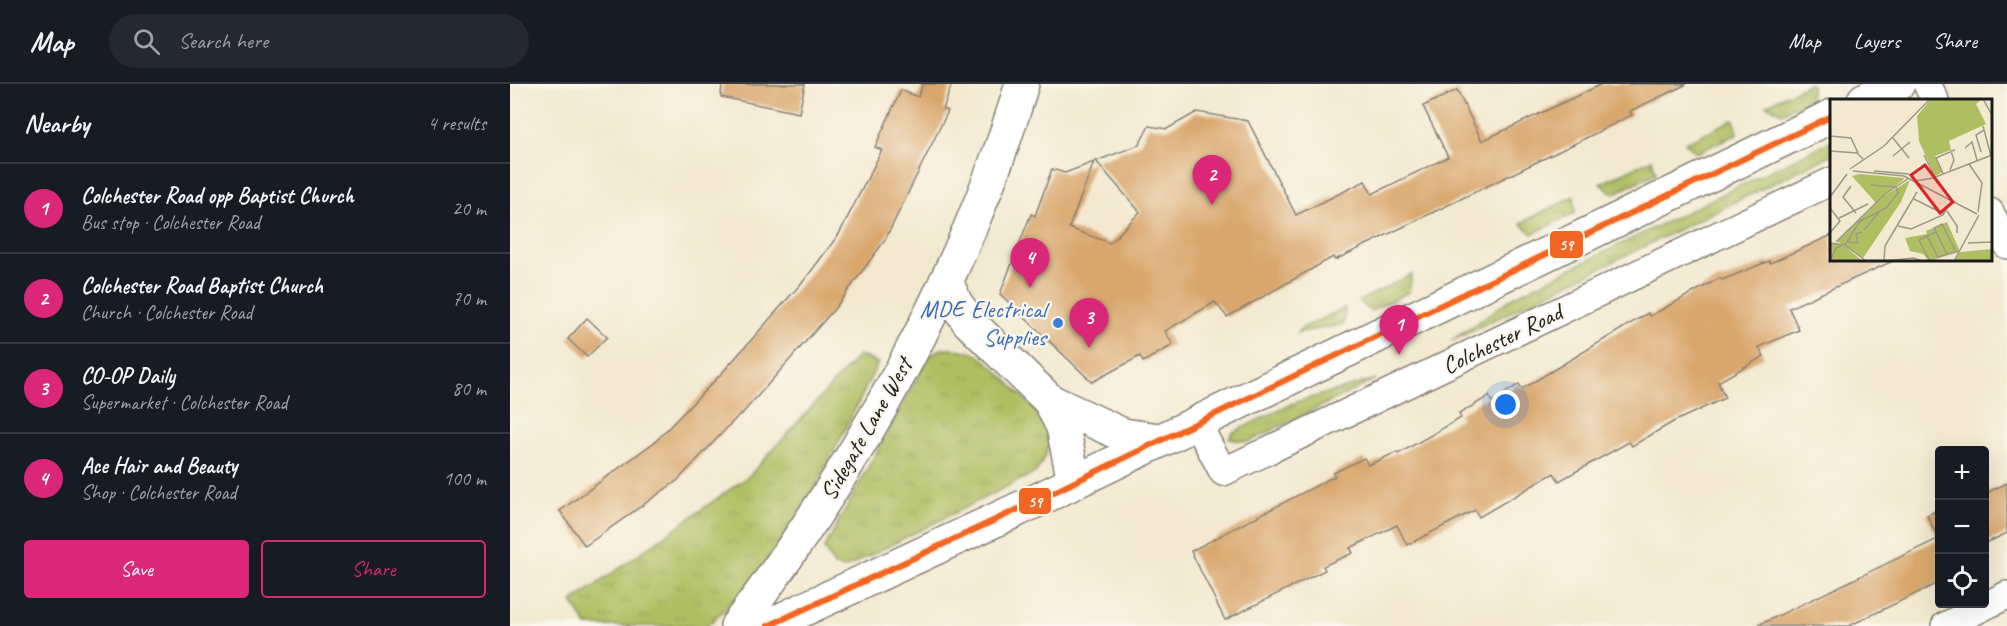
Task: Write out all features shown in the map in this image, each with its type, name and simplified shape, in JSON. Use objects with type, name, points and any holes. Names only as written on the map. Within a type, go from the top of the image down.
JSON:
[{"type":"main road","name":"Sidegate Lane West","points":[[737,626],[815,517],[927,321],[1000,152],[1022,84]]},
{"type":"main road","points":[[1866,99],[1898,84]]},
{"type":"main road","points":[[768,626],[1074,482],[1830,117]]},
{"type":"main road","points":[[946,281],[955,302],[969,322],[1050,401],[1063,427],[1074,482]]},
{"type":"main road","points":[[1050,401],[1123,435],[1160,440]]},
{"type":"street","points":[[1928,84],[1935,99]]},
{"type":"street","name":"Colchester Road","points":[[1197,423],[1223,472],[1830,182]]},
{"type":"street","points":[[1992,216],[2007,245]]},
{"type":"street","points":[[1945,626],[2007,595]]},
{"type":"green space","points":[[1812,84],[1810,99],[1782,113],[1766,105]]},
{"type":"green space","points":[[1734,119],[1738,133],[1697,153],[1685,143]]},
{"type":"green space","points":[[1830,141],[1830,155],[1451,341],[1515,296]]},
{"type":"green space","points":[[1652,159],[1656,173],[1613,194],[1600,184]]},
{"type":"green space","points":[[1574,196],[1575,213],[1532,234],[1521,223]]},
{"type":"green space","points":[[1412,274],[1409,292],[1370,311],[1359,301]]},
{"type":"green space","points":[[1345,308],[1344,324],[1297,333],[1300,329]]},
{"type":"green space","points":[[942,349],[963,350],[977,355],[989,363],[1020,394],[1040,417],[1049,433],[1049,444],[1044,459],[1036,472],[845,568],[834,566],[824,548],[927,360],[932,353]]},
{"type":"green space","points":[[859,355],[878,363],[825,469],[784,537],[735,599],[707,626],[587,626],[572,602],[750,475]]},
{"type":"green space","points":[[1376,379],[1249,442],[1229,439],[1232,433],[1293,403]]},
{"type":"building","points":[[722,84],[805,84],[799,113],[721,97]]},
{"type":"building","points":[[923,84],[952,84],[943,109],[948,111],[885,240],[836,307],[741,415],[678,480],[585,546],[560,511],[656,441],[722,373],[806,278],[839,234],[882,150],[875,147],[901,90],[918,97]]},
{"type":"building","points":[[1602,84],[1687,84],[1630,111],[1632,115],[1576,143],[1335,260],[1333,257],[1227,317],[1215,302],[1165,331],[1173,345],[1143,362],[1140,356],[1092,382],[1000,294],[1031,214],[1035,216],[1052,169],[1065,173],[1094,162],[1069,228],[1110,243],[1140,212],[1096,161],[1139,145],[1149,126],[1167,129],[1197,112],[1248,121],[1296,215],[1365,181],[1372,194],[1448,157],[1423,106],[1457,90],[1482,141]]},
{"type":"building","points":[[1830,236],[1830,261],[1893,261],[1789,308],[1799,330],[1759,347],[1764,356],[1718,382],[1725,398],[1673,422],[1632,446],[1629,442],[1559,481],[1554,473],[1479,517],[1475,510],[1407,545],[1397,525],[1350,548],[1353,553],[1323,566],[1325,570],[1225,620],[1191,551],[1335,476],[1333,473],[1364,458],[1368,465],[1397,452],[1398,454],[1461,418],[1459,414],[1489,396],[1492,402],[1519,384],[1522,389],[1648,313],[1650,316],[1720,278],[1722,280],[1769,261],[1770,263]]},
{"type":"building","points":[[587,318],[607,337],[587,357],[568,339]]},
{"type":"building","points":[[2007,483],[2007,533],[1989,542],[1989,500],[1989,492]]},
{"type":"building","points":[[1935,511],[1935,532],[1927,515]]},
{"type":"building","points":[[1935,540],[1935,584],[1849,626],[1757,626]]},
{"type":"transit line","name":"59","points":[[768,626],[1023,507],[1830,117]]},
{"type":"place","name":"Colchester Road Baptist Church","points":[[1212,205]]},
{"type":"place","name":"Ace Hair and Beauty","points":[[1030,288]]},
{"type":"place","name":"MDE Electrical Supplies","points":[[1058,323]]},
{"type":"place","name":"CO-OP Daily","points":[[1089,348]]},
{"type":"place","name":"Colchester Road opp Baptist Church","points":[[1399,355]]}]
